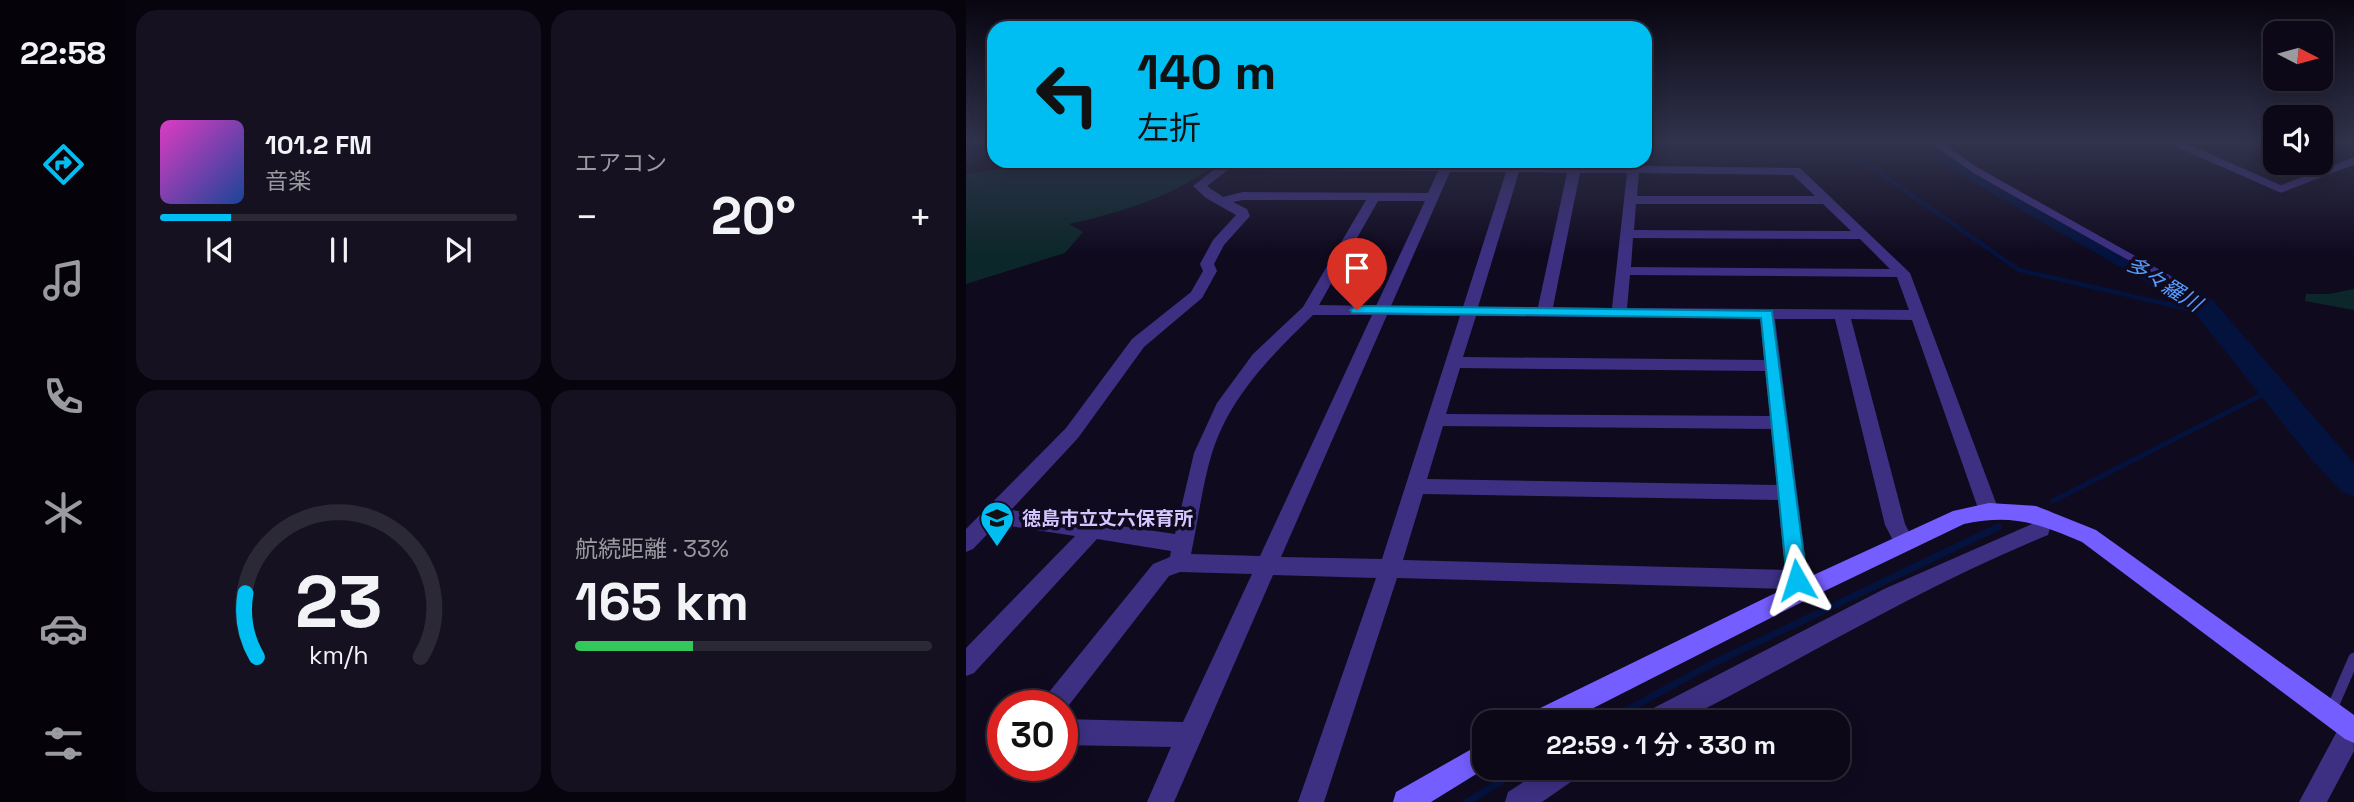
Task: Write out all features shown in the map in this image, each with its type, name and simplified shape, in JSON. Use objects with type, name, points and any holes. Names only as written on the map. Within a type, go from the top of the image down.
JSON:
[{"type":"street","points":[[966,543],[1072,433],[1138,343],[1197,295],[1210,271],[1207,264],[1213,250],[1243,216],[1242,212],[1199,186],[1209,178]]},
{"type":"street","points":[[1160,802],[1441,178]]},
{"type":"street","points":[[1311,802],[1389,570],[1511,178]]},
{"type":"street","points":[[1544,313],[1572,178]]},
{"type":"street","points":[[1619,313],[1632,178]]},
{"type":"street","points":[[1804,178],[1903,273],[1989,511]]},
{"type":"street","points":[[1223,201],[1243,197],[1433,197]]},
{"type":"street","points":[[1066,690],[1161,570],[1181,553],[1203,453],[1226,403],[1258,358],[1309,310],[1374,197]]},
{"type":"street","points":[[1630,200],[1827,200]]},
{"type":"street","points":[[1627,234],[1863,235]]},
{"type":"street","points":[[1623,271],[1903,273]]},
{"type":"street","points":[[1309,310],[1918,315]]},
{"type":"street","points":[[1767,314],[1799,585]]},
{"type":"street","points":[[1842,314],[1895,525],[1904,542]]},
{"type":"street","points":[[1453,362],[1773,366]]},
{"type":"street","points":[[1435,420],[1779,423]]},
{"type":"street","points":[[1415,486],[1787,493]]},
{"type":"street","points":[[1562,710],[1799,585],[1960,517],[1989,511],[2043,517],[2089,536],[2353,730],[2312,802]]},
{"type":"street","points":[[993,515],[1093,530],[1181,553],[1267,563],[1799,585]]},
{"type":"street","points":[[1675,710],[1864,608],[1993,547],[2041,529],[2043,517]]},
{"type":"street","points":[[966,665],[1093,530]]},
{"type":"street","points":[[1078,732],[1190,735]]},
{"type":"street","points":[[1406,802],[1472,762]]},
{"type":"street","points":[[1518,802],[1551,780]]},
{"type":"lane","points":[[1990,178],[2169,279]]},
{"type":"lane","points":[[2257,178],[2281,189],[2309,178]]},
{"type":"lane","points":[[2330,713],[2354,658]]},
{"type":"green space","points":[[966,178],[1194,178],[1149,201],[1069,224],[1083,232],[1065,253],[966,284]]},
{"type":"green space","points":[[2354,289],[2354,310],[2305,301],[2306,294],[2329,294]]},
{"type":"waterway","points":[[1888,178],[2019,270],[2162,303]]},
{"type":"waterway","name":"多々羅川","points":[[1981,178],[2200,302],[2323,452],[2354,483]]},
{"type":"waterway","points":[[2155,301],[2213,315]]},
{"type":"waterway","points":[[2053,501],[2271,390]]},
{"type":"waterway","points":[[1627,710],[1708,666],[1998,527]]},
{"type":"waterway","points":[[1467,802],[1503,780]]},
{"type":"place","name":"徳島市立丈六保育所","points":[[997,548]]},
{"type":"route","points":[[1357,310],[1767,314],[1797,580]]}]
